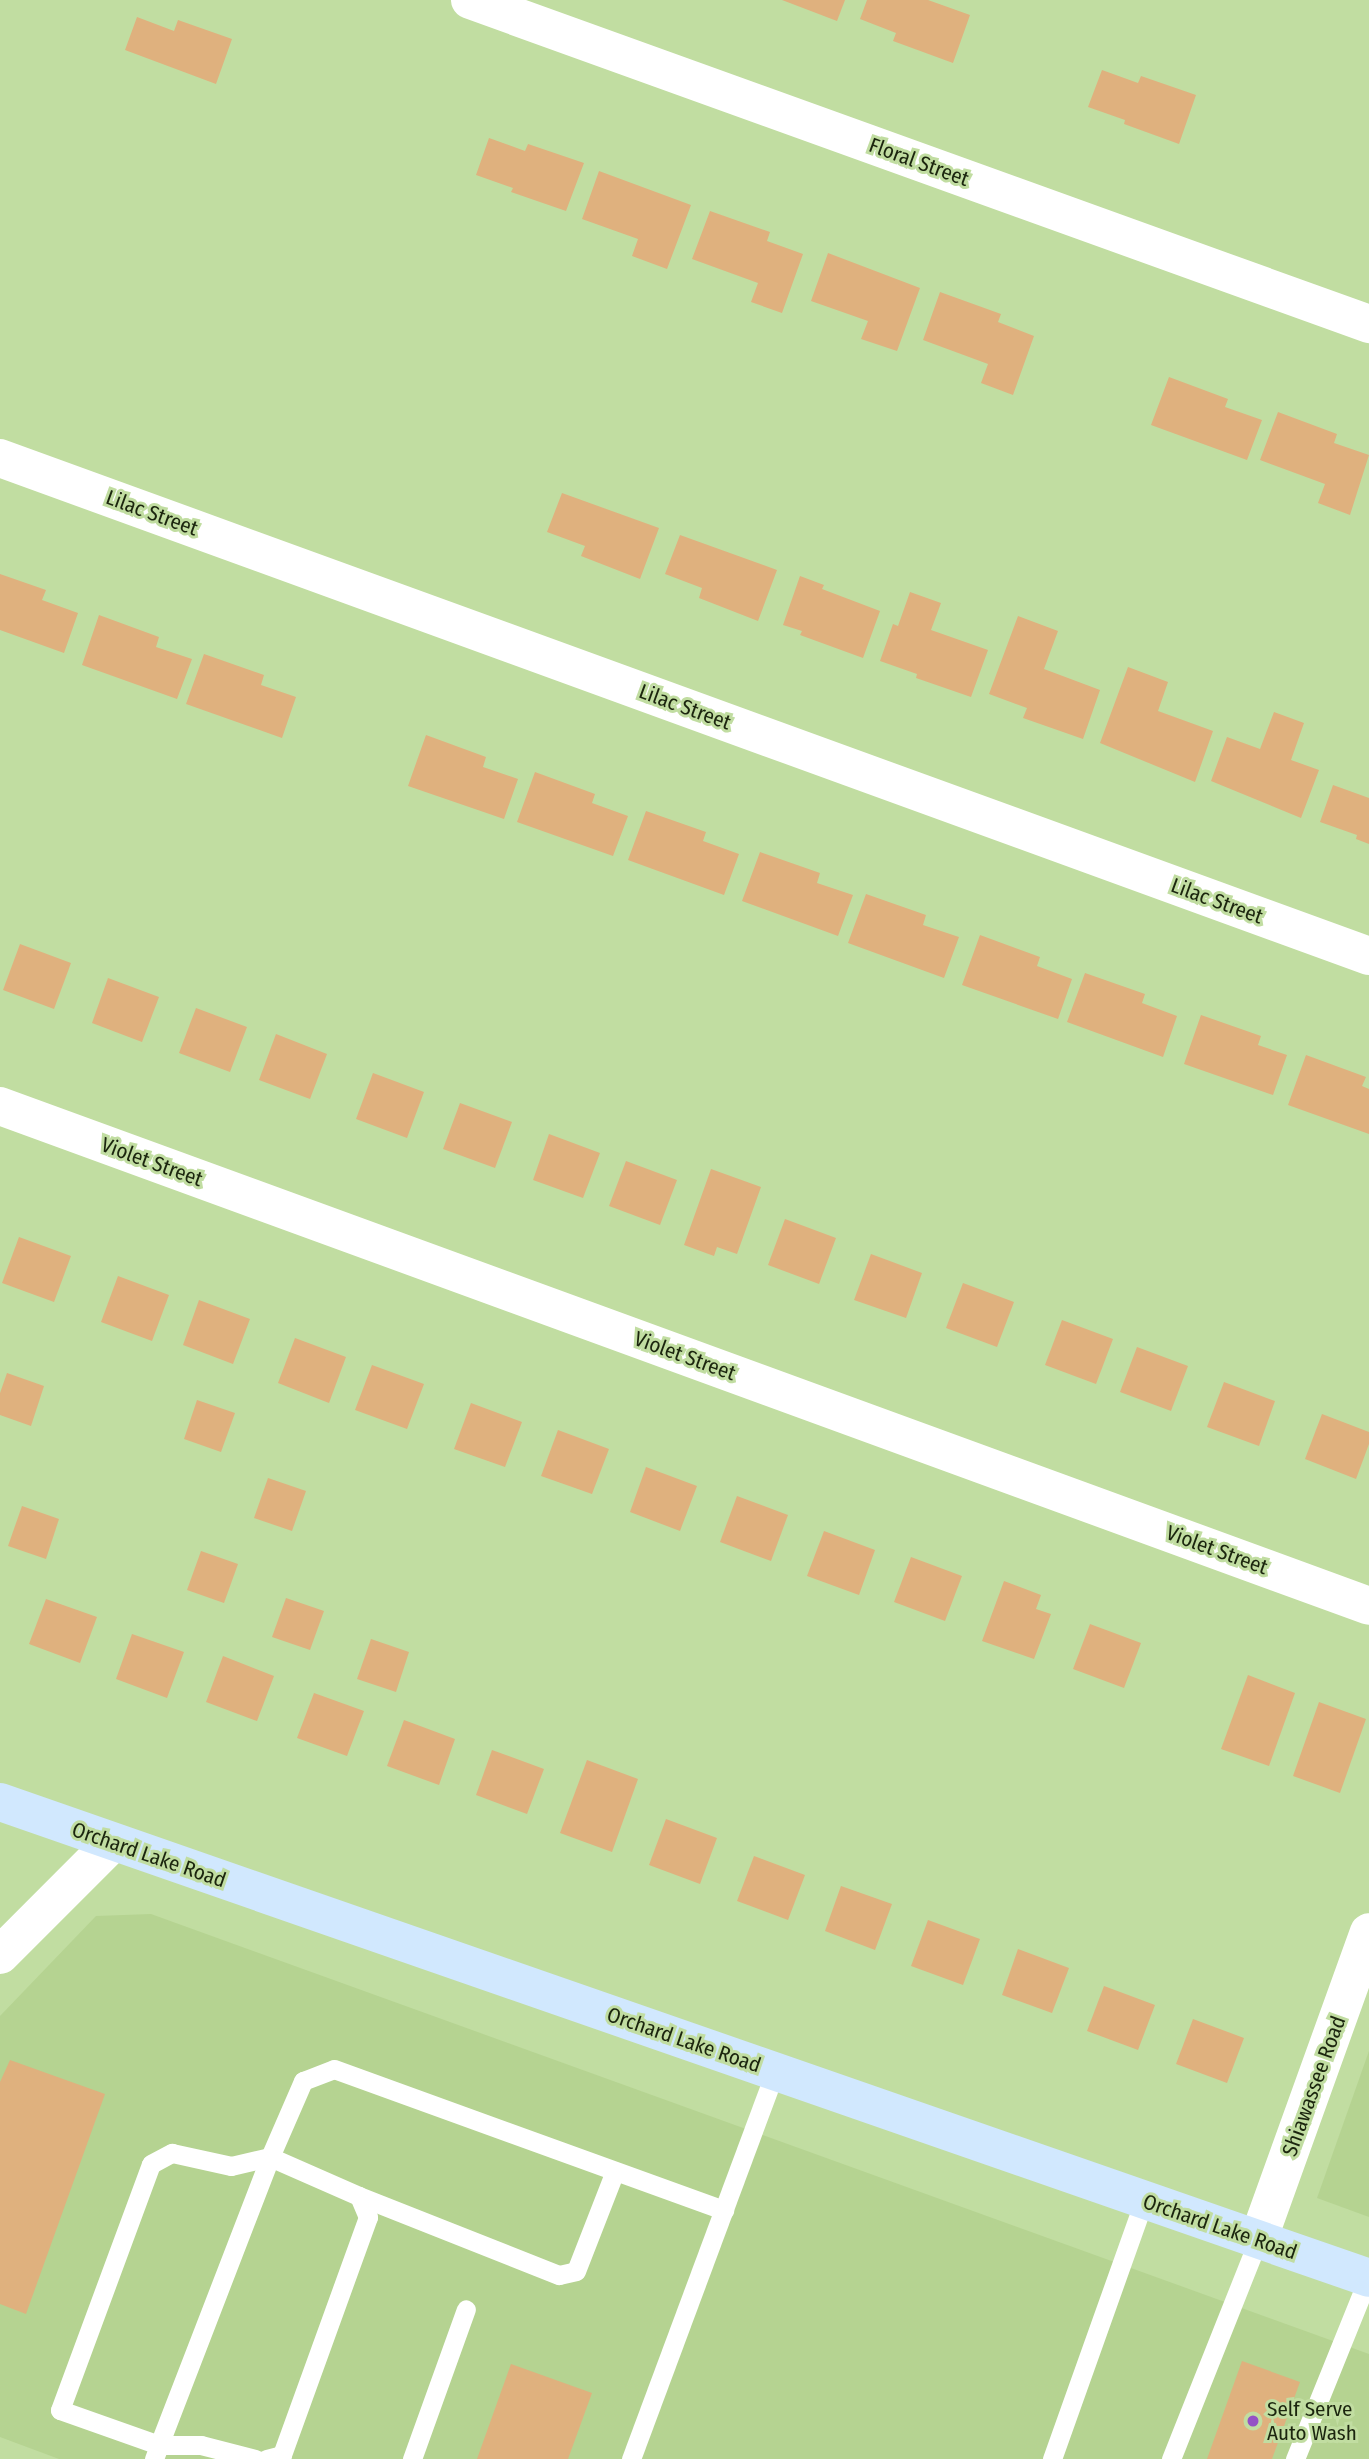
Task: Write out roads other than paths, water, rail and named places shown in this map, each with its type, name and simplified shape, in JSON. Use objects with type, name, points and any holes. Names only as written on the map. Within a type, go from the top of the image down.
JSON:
[{"type":"main road","name":"Orchard Lake Road","points":[[0,1801],[112,1843],[1368,2278]]},
{"type":"street","name":"Floral Street","points":[[470,0],[1369,324]]},
{"type":"street","name":"Lilac Street","points":[[0,458],[1369,956]]},
{"type":"street","name":"Violet Street","points":[[0,1106],[1369,1606]]},
{"type":"street","points":[[0,1955],[112,1843]]},
{"type":"street","name":"Shiawassee Road","points":[[1258,2240],[1368,1940]]},
{"type":"lane","points":[[157,2452],[270,2157],[303,2081],[334,2069],[724,2210]]},
{"type":"lane","points":[[631,2459],[775,2072]]},
{"type":"lane","points":[[255,2459],[201,2445],[157,2452],[60,2410],[151,2164],[172,2153],[231,2166],[270,2157],[359,2196],[559,2275],[576,2272],[615,2171]]},
{"type":"lane","points":[[266,2459],[282,2455],[368,2217],[359,2196]]},
{"type":"lane","points":[[1052,2459],[1144,2201]]},
{"type":"lane","points":[[1171,2459],[1258,2240]]},
{"type":"lane","points":[[1295,2459],[1368,2278]]},
{"type":"lane","points":[[412,2459],[466,2309]]},
{"type":"place","name":"Self Serve Auto Wash","points":[[1253,2421]]}]
